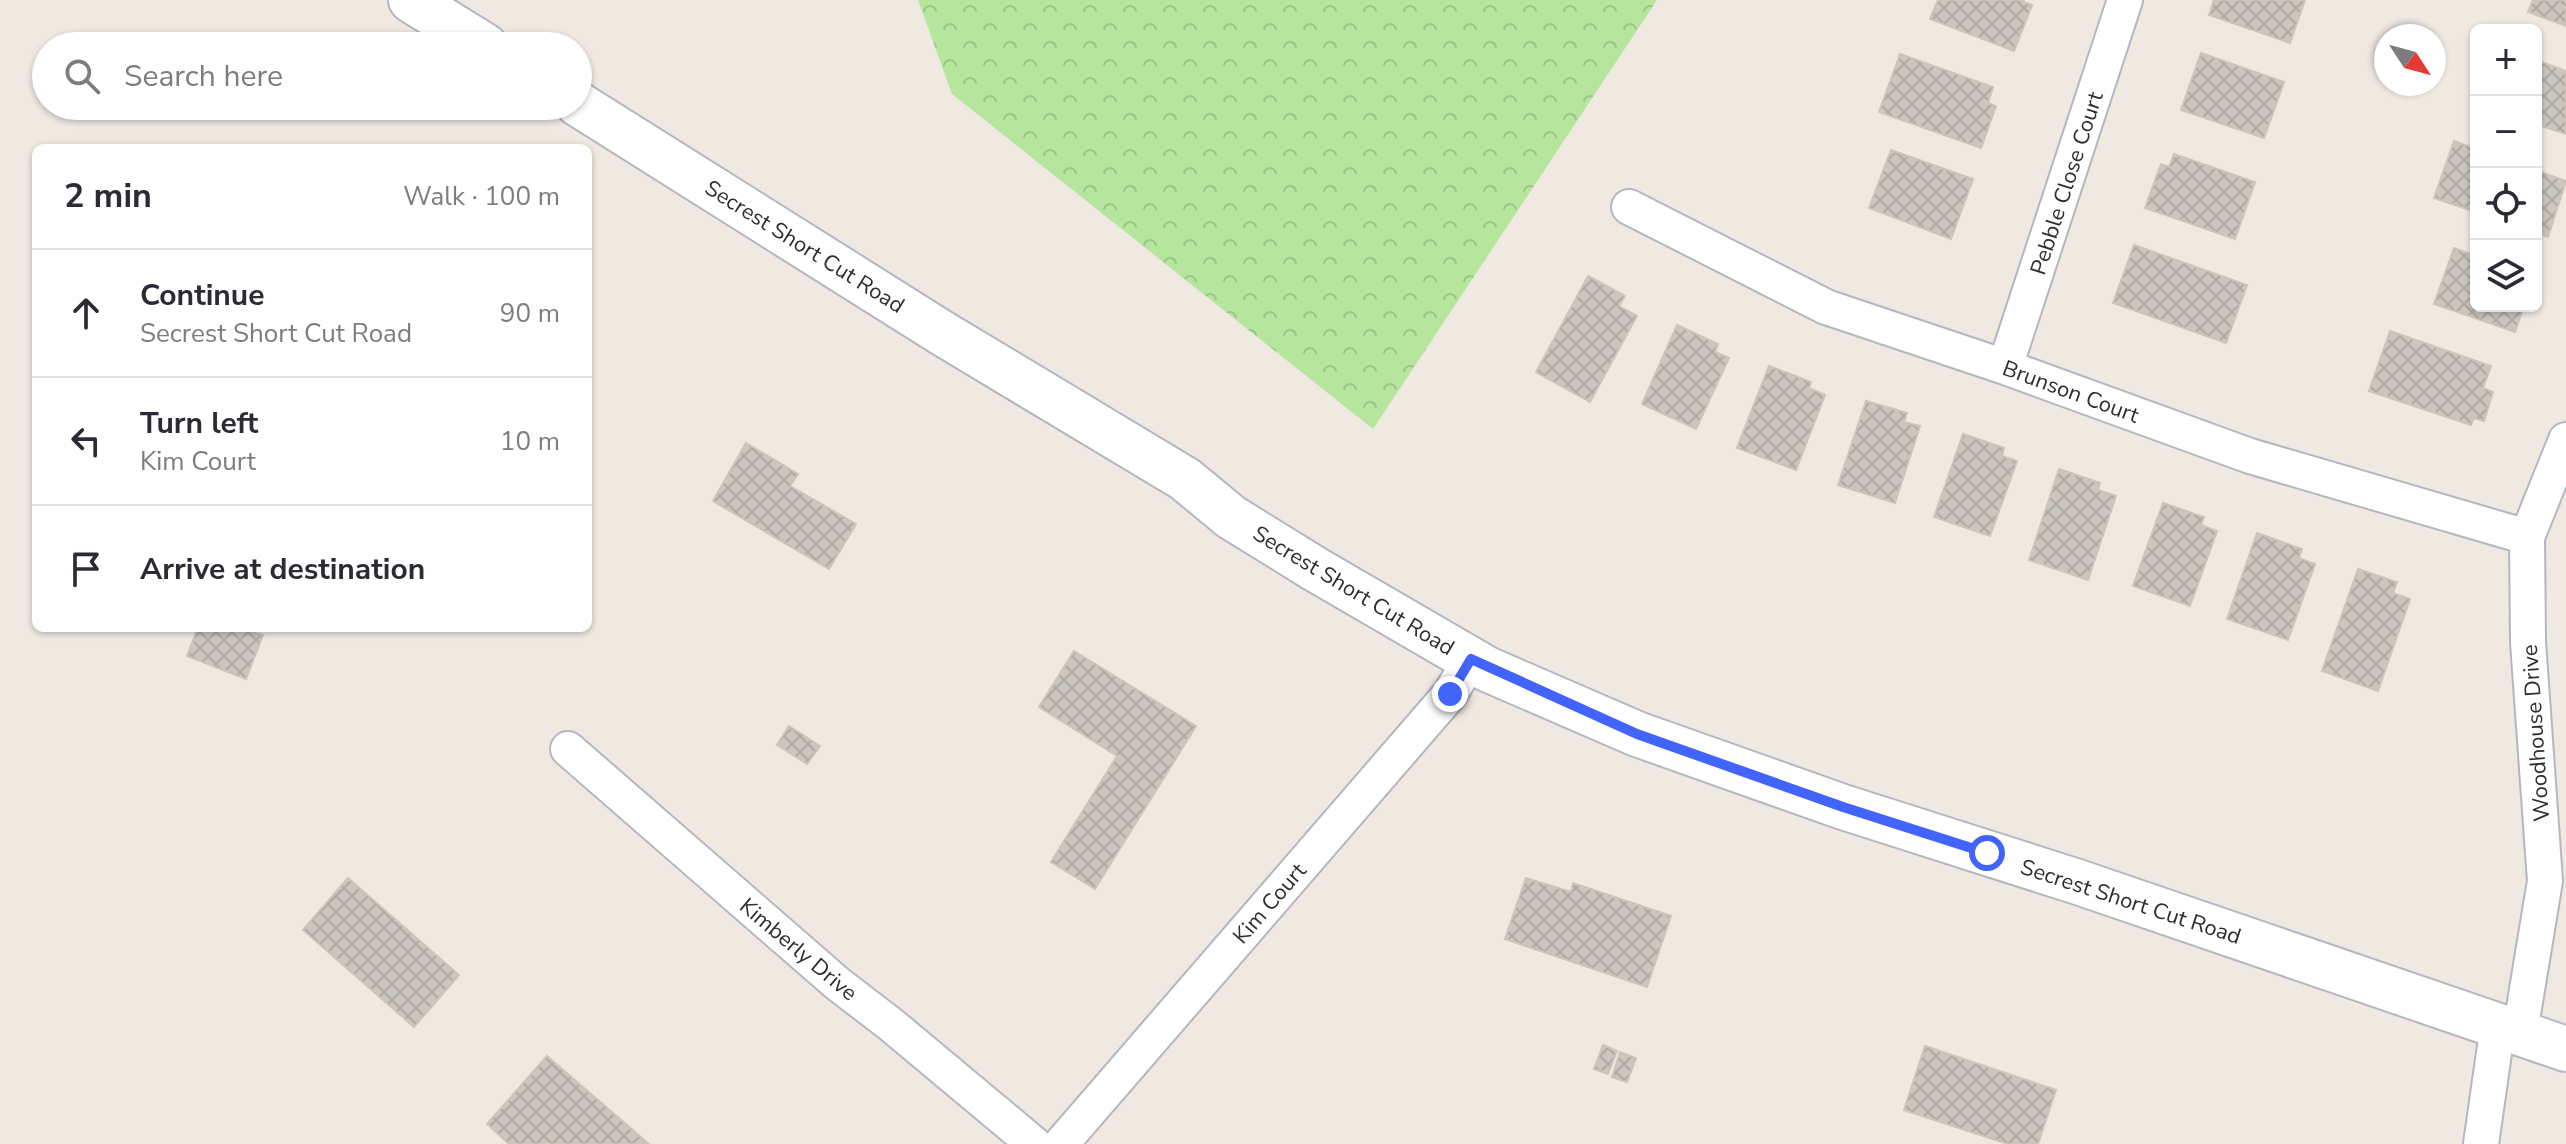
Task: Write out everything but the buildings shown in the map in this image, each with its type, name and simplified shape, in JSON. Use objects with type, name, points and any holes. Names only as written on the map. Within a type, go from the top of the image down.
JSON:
[{"type":"main road","points":[[411,0],[462,32]]},
{"type":"main road","name":"Secrest Short Cut Road","points":[[592,113],[942,333],[1185,479],[1231,517],[1471,659],[1637,734],[1843,807],[2078,882],[2566,1049]]},
{"type":"street","name":"Pebble Close Court","points":[[2005,367],[2125,0]]},
{"type":"street","name":"Brunson Court","points":[[1629,207],[1826,307],[2005,367],[2250,456],[2527,537]]},
{"type":"street","name":"Woodhouse Drive","points":[[2481,1144],[2545,881],[2528,642],[2527,537],[2566,440]]},
{"type":"street","name":"Kim Court","points":[[1061,1144],[1450,694],[1471,659]]},
{"type":"street","name":"Kimberly Drive","points":[[568,749],[838,984],[1034,1144]]},
{"type":"green space","points":[[918,0],[1657,0],[1373,429],[952,94]]},
{"type":"route","points":[[1450,694],[1471,659],[1487,669],[1637,734],[1843,807],[1987,853]]}]
